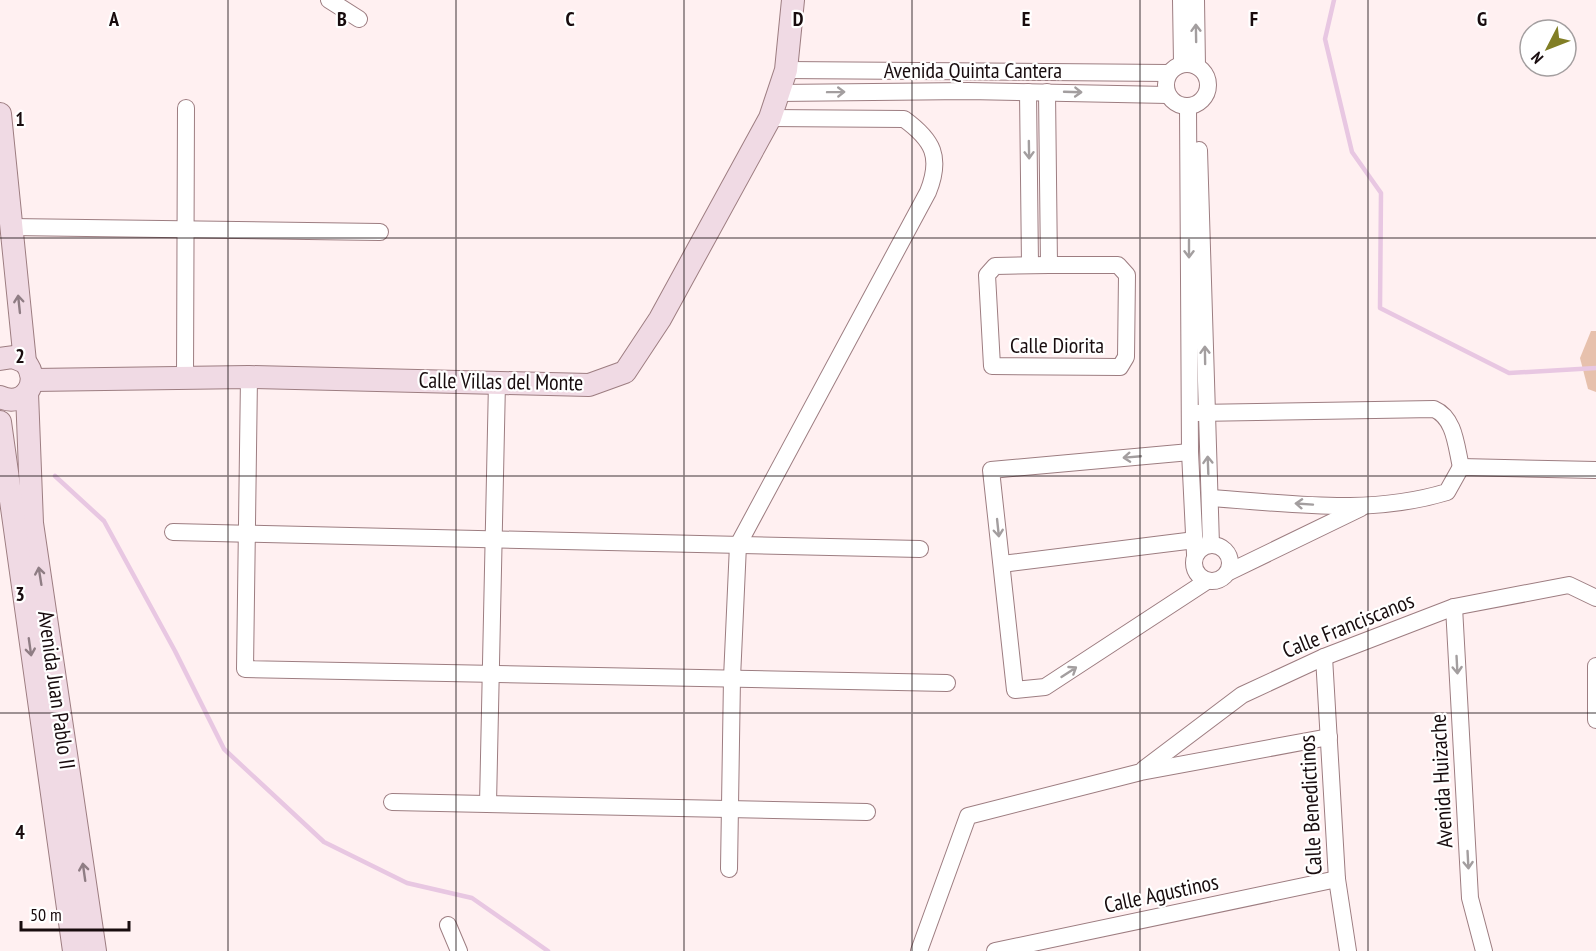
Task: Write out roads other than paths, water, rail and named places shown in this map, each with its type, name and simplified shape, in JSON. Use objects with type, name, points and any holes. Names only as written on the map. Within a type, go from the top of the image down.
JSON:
[{"type":"main road","name":"Calle Villas del Monte","points":[[28,378],[249,377],[589,385],[625,372],[660,319],[770,118],[786,70],[793,0]]},
{"type":"main road","name":"Avenida Juan Pablo II","points":[[0,114],[28,378],[32,523],[95,951]]},
{"type":"main road","points":[[0,359],[13,357],[28,378],[16,400],[0,397]]},
{"type":"main road","name":"Avenida Juan Pablo II","points":[[0,422],[7,536],[74,951]]},
{"type":"street","points":[[329,0],[359,19]]},
{"type":"street","points":[[1181,0],[1182,67]]},
{"type":"street","points":[[1182,67],[1205,74],[1208,84],[1206,95],[1193,105],[1176,104],[1168,95],[1166,84],[1182,67],[1196,0]]},
{"type":"street","name":"Avenida Quinta Cantera","points":[[786,70],[1182,67]]},
{"type":"street","points":[[1028,92],[1030,265]]},
{"type":"street","points":[[1047,92],[1049,265]]},
{"type":"street","name":"Avenida Quinta Cantera","points":[[778,93],[1047,92],[1168,95]]},
{"type":"street","points":[[1193,105],[1198,413],[1210,498],[1194,568],[1196,574],[1207,581]]},
{"type":"street","points":[[185,378],[186,108]]},
{"type":"street","points":[[729,870],[732,678],[738,545],[928,192],[935,174],[934,152],[921,131],[904,119],[770,118]]},
{"type":"street","points":[[11,227],[380,232]]},
{"type":"street","name":"Calle Diorita","points":[[1049,265],[1118,266],[1124,269],[1127,275],[1126,357],[1120,367],[992,366],[987,275],[995,266],[1049,265]]},
{"type":"street","points":[[249,377],[245,669],[946,682]]},
{"type":"street","points":[[488,804],[497,382]]},
{"type":"street","points":[[1198,413],[1434,409],[1443,413],[1449,421],[1461,467],[1447,492],[1424,499],[1362,508],[1210,498]]},
{"type":"street","points":[[1198,413],[1190,452],[1200,546]]},
{"type":"street","points":[[1190,452],[991,470],[1015,690],[1045,687],[1207,581],[1219,580],[1228,572],[1362,508]]},
{"type":"street","points":[[1461,467],[1596,470]]},
{"type":"street","points":[[174,532],[920,549]]},
{"type":"street","points":[[1002,564],[1217,546],[1228,553],[1230,559],[1228,572]]},
{"type":"street","name":"Calle Franciscanos","points":[[1141,772],[1242,695],[1324,657],[1454,607],[1569,585],[1596,598]]},
{"type":"street","name":"Avenida Huizache","points":[[1454,607],[1470,898],[1484,951]]},
{"type":"street","name":"Calle Benedictinos","points":[[1324,657],[1337,879],[1348,951]]},
{"type":"street","points":[[1596,666],[1596,720]]},
{"type":"street","name":"Calle Franciscanos","points":[[919,951],[968,816],[1141,772],[1329,737]]},
{"type":"street","points":[[392,802],[867,812]]},
{"type":"street","name":"Calle Agustinos","points":[[995,951],[1337,879]]},
{"type":"street","points":[[448,925],[459,951]]},
{"type":"waterway","points":[[1334,0],[1325,39],[1352,152],[1381,193],[1380,308],[1509,373],[1596,368]]},
{"type":"waterway","points":[[55,476],[104,521],[175,651],[224,749],[324,842],[407,883],[472,898],[548,951]]}]
